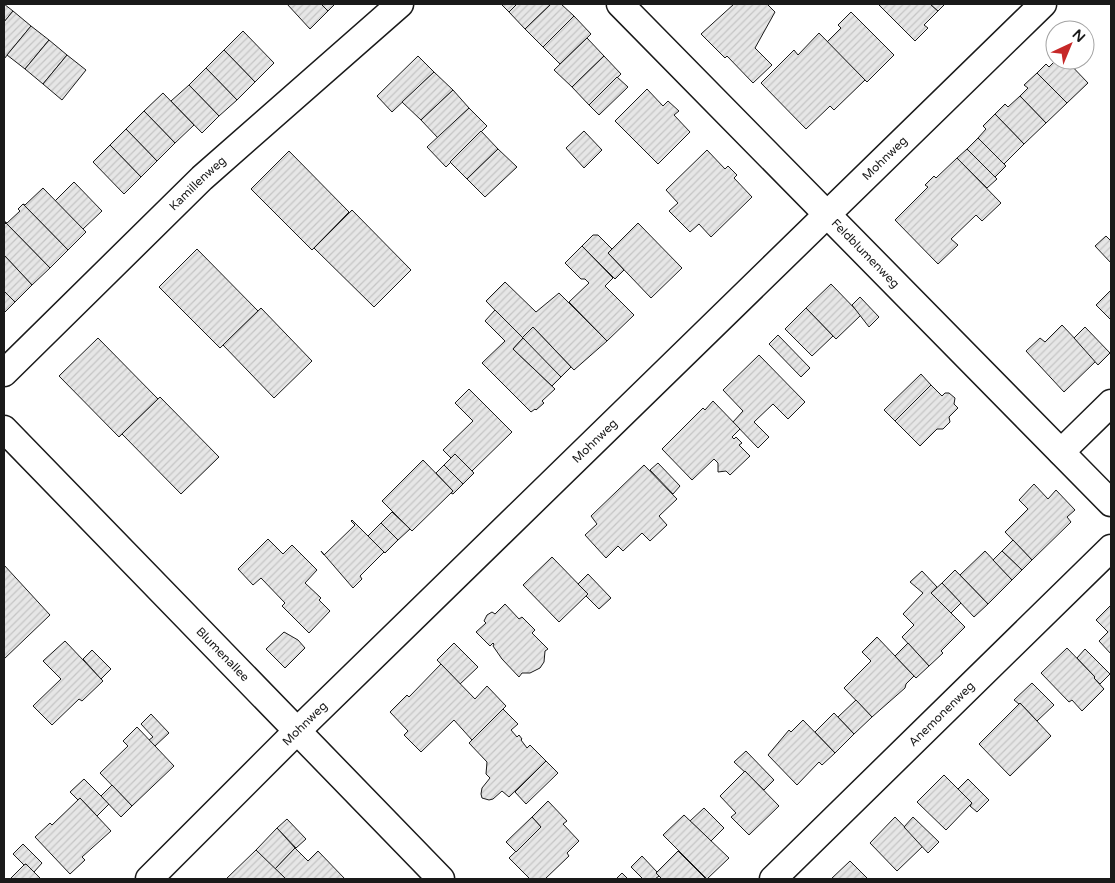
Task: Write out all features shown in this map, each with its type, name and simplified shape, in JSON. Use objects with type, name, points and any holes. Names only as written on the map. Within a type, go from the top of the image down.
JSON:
[{"type":"street","name":"Kamillenweg","points":[[4,372],[202,178],[400,4]]},
{"type":"street","name":"Feldblumenweg","points":[[620,4],[1111,503]]},
{"type":"street","name":"Mohnweg","points":[[149,879],[296,732],[1043,4]]},
{"type":"street","points":[[1061,452],[1111,403]]},
{"type":"street","name":"Blumenallee","points":[[4,429],[296,732],[441,879]]},
{"type":"street","name":"Anemonenweg","points":[[773,879],[1111,548]]},
{"type":"building","points":[[4,4],[13,11],[4,22]]},
{"type":"building","points":[[287,4],[321,4],[328,11],[310,29]]},
{"type":"building","points":[[321,4],[335,4],[328,11]]},
{"type":"building","points":[[501,4],[517,4],[509,12]]},
{"type":"building","points":[[517,4],[551,4],[525,29],[509,12]]},
{"type":"building","points":[[551,4],[561,4],[574,16],[543,47],[525,29]]},
{"type":"building","points":[[734,4],[767,4],[775,12],[755,48],[772,65],[753,83],[727,56],[725,58],[701,34]]},
{"type":"building","points":[[878,4],[930,4],[938,11],[924,25],[928,28],[915,41]]},
{"type":"building","points":[[930,4],[945,4],[938,11]]},
{"type":"building","points":[[13,11],[31,26],[4,59],[4,22]]},
{"type":"building","points":[[851,12],[894,55],[867,82],[827,42],[841,28],[838,25]]},
{"type":"building","points":[[574,16],[591,34],[560,64],[543,47]]},
{"type":"building","points":[[31,26],[49,40],[25,69],[7,55]]},
{"type":"building","points":[[243,31],[274,63],[255,82],[224,50]]},
{"type":"building","points":[[819,33],[865,80],[834,110],[830,106],[806,129],[761,83],[794,50],[798,55]]},
{"type":"building","points":[[587,38],[604,56],[572,87],[554,70]]},
{"type":"building","points":[[49,40],[67,55],[43,84],[25,69]]},
{"type":"building","points":[[224,50],[255,82],[237,100],[206,68]]},
{"type":"building","points":[[67,55],[86,70],[62,100],[43,84]]},
{"type":"building","points":[[418,56],[434,72],[392,112],[377,96]]},
{"type":"building","points":[[604,56],[621,74],[589,105],[572,87]]},
{"type":"building","points":[[1045,65],[1045,70],[1076,70],[1088,83],[1067,103],[1037,73]]},
{"type":"building","points":[[206,68],[237,100],[219,116],[189,85]]},
{"type":"building","points":[[434,72],[453,90],[421,120],[402,102]]},
{"type":"building","points":[[1037,73],[1067,103],[1046,123],[1020,96],[1028,88],[1024,85]]},
{"type":"building","points":[[617,77],[628,87],[599,115],[589,105]]},
{"type":"building","points":[[189,85],[219,116],[202,133],[171,101]]},
{"type":"building","points":[[647,89],[663,106],[668,101],[679,111],[674,115],[690,132],[658,164],[615,121]]},
{"type":"building","points":[[453,90],[469,108],[438,138],[421,120]]},
{"type":"building","points":[[163,93],[194,125],[175,143],[144,111]]},
{"type":"building","points":[[1020,96],[1046,123],[1024,144],[995,114],[1005,104],[1008,107]]},
{"type":"building","points":[[469,108],[487,126],[446,167],[427,147]]},
{"type":"building","points":[[144,111],[175,143],[157,161],[126,129]]},
{"type":"building","points":[[995,114],[1024,144],[1004,164],[978,138],[986,129],[983,126]]},
{"type":"building","points":[[126,129],[157,161],[141,177],[110,145]]},
{"type":"building","points":[[481,131],[498,149],[467,179],[450,162]]},
{"type":"building","points":[[584,131],[602,150],[584,168],[566,148]]},
{"type":"building","points":[[978,138],[1006,166],[995,177],[967,149]]},
{"type":"building","points":[[110,145],[141,177],[124,194],[93,162]]},
{"type":"building","points":[[498,149],[517,167],[485,197],[467,179]]},
{"type":"building","points":[[967,149],[997,179],[987,188],[957,158]]},
{"type":"building","points":[[707,150],[725,169],[728,166],[737,175],[734,178],[752,197],[711,237],[699,224],[690,232],[669,211],[678,203],[666,190]]},
{"type":"building","points":[[289,151],[349,212],[312,250],[251,189]]},
{"type":"building","points":[[957,158],[1001,203],[982,221],[976,215],[951,239],[958,245],[938,264],[895,220],[928,187],[925,185],[934,176],[936,178]]},
{"type":"building","points":[[74,182],[102,211],[83,229],[55,201]]},
{"type":"building","points":[[43,188],[86,232],[68,250],[23,204],[25,205]]},
{"type":"building","points":[[23,204],[68,250],[50,268],[4,221],[7,223],[20,211],[18,209]]},
{"type":"building","points":[[352,210],[411,270],[374,307],[314,248]]},
{"type":"building","points":[[6,223],[50,268],[32,285],[4,255],[4,225]]},
{"type":"building","points":[[638,223],[682,268],[651,298],[608,253]]},
{"type":"building","points":[[593,235],[598,235],[612,249],[608,253],[624,270],[615,279],[582,246]]},
{"type":"building","points":[[1106,236],[1111,241],[1111,263],[1095,246]]},
{"type":"building","points":[[582,246],[613,278],[605,286],[634,315],[607,341],[569,302],[589,283],[585,279],[581,279],[565,263]]},
{"type":"building","points":[[197,249],[258,311],[220,348],[159,287]]},
{"type":"building","points":[[4,255],[32,285],[15,302],[4,291]]},
{"type":"building","points":[[505,282],[536,312],[559,293],[607,341],[574,370],[533,327],[522,338],[486,301]]},
{"type":"building","points":[[831,284],[861,315],[836,339],[806,308]]},
{"type":"building","points":[[1111,290],[1111,320],[1096,305]]},
{"type":"building","points":[[4,291],[15,302],[4,313]]},
{"type":"building","points":[[860,297],[879,317],[869,327],[852,305]]},
{"type":"building","points":[[261,308],[312,361],[274,398],[223,345]]},
{"type":"building","points":[[806,308],[833,336],[812,356],[785,329]]},
{"type":"building","points":[[495,310],[523,338],[513,349],[555,389],[542,401],[544,403],[531,412],[482,363],[505,341],[485,321]]},
{"type":"building","points":[[1062,325],[1096,361],[1064,392],[1026,351],[1040,338],[1045,342]]},
{"type":"building","points":[[533,327],[571,367],[561,377],[522,338]]},
{"type":"building","points":[[1085,327],[1110,353],[1098,365],[1074,338]]},
{"type":"building","points":[[778,335],[810,368],[801,377],[769,344]]},
{"type":"building","points":[[98,338],[158,399],[119,437],[59,376]]},
{"type":"building","points":[[523,338],[561,377],[552,386],[513,349]]},
{"type":"building","points":[[759,355],[805,402],[788,419],[773,404],[754,422],[769,437],[758,448],[733,422],[743,411],[723,390]]},
{"type":"building","points":[[921,374],[931,385],[895,421],[884,410]]},
{"type":"building","points":[[931,385],[942,396],[945,393],[949,393],[955,398],[954,404],[958,408],[949,417],[950,422],[943,429],[937,429],[920,446],[895,421]]},
{"type":"building","points":[[469,389],[512,432],[472,471],[455,454],[451,458],[443,450],[473,421],[455,403]]},
{"type":"building","points":[[160,397],[219,457],[181,494],[122,434]]},
{"type":"building","points":[[713,401],[740,429],[732,437],[734,439],[736,437],[742,443],[739,445],[750,456],[730,475],[726,471],[718,472],[718,463],[714,459],[692,480],[662,449],[703,408],[705,410]]},
{"type":"building","points":[[455,454],[474,473],[463,484],[444,465]]},
{"type":"building","points":[[423,460],[453,491],[412,531],[382,501]]},
{"type":"building","points":[[658,463],[680,486],[673,494],[650,470]]},
{"type":"building","points":[[444,465],[463,484],[453,494],[451,493],[453,491],[436,473]]},
{"type":"building","points":[[644,465],[677,499],[659,516],[667,525],[650,541],[642,533],[623,551],[618,546],[606,558],[585,535],[597,524],[591,516]]},
{"type":"building","points":[[1034,484],[1048,499],[1056,490],[1075,510],[1067,517],[1071,522],[1032,560],[1005,532],[1028,509],[1019,500]]},
{"type":"building","points":[[392,512],[410,529],[398,540],[381,523]]},
{"type":"building","points":[[352,520],[384,552],[360,576],[362,579],[353,588],[324,555],[355,525]]},
{"type":"building","points":[[381,523],[398,540],[385,553],[368,536]]},
{"type":"building","points":[[268,539],[283,554],[292,545],[317,570],[305,583],[321,598],[319,600],[330,611],[309,633],[282,606],[285,603],[261,578],[253,585],[238,569]]},
{"type":"building","points":[[1013,540],[1032,560],[1022,570],[1002,551]]},
{"type":"building","points":[[985,551],[1012,580],[988,604],[960,575]]},
{"type":"building","points":[[1002,551],[1022,570],[1012,580],[993,560]]},
{"type":"building","points":[[552,557],[588,594],[559,622],[523,585]]},
{"type":"building","points":[[4,565],[50,615],[4,659]]},
{"type":"building","points":[[955,570],[988,604],[974,617],[942,583]]},
{"type":"building","points":[[922,571],[937,587],[931,593],[965,627],[929,666],[902,637],[914,625],[903,614],[923,593],[910,582]]},
{"type":"building","points":[[588,574],[611,598],[599,609],[586,596],[588,594],[578,584]]},
{"type":"building","points":[[942,583],[961,603],[951,613],[931,593]]},
{"type":"building","points":[[505,604],[519,619],[522,617],[535,630],[532,633],[548,649],[545,651],[544,662],[540,668],[530,673],[522,673],[519,677],[502,659],[493,646],[494,644],[490,646],[476,632],[486,623],[484,621],[487,615],[492,612],[495,614]]},
{"type":"building","points":[[1111,605],[1111,654],[1099,641],[1108,632],[1096,620]]},
{"type":"building","points":[[284,632],[298,640],[305,648],[285,668],[266,649]]},
{"type":"building","points":[[877,637],[914,676],[906,684],[905,688],[872,717],[844,688],[871,661],[862,652]]},
{"type":"building","points":[[65,641],[103,681],[82,701],[79,699],[52,725],[33,706],[61,679],[43,661]]},
{"type":"building","points":[[454,643],[478,667],[460,684],[437,660]]},
{"type":"building","points":[[908,643],[929,666],[916,678],[895,656]]},
{"type":"building","points":[[1067,648],[1104,689],[1082,711],[1072,700],[1069,702],[1041,673]]},
{"type":"building","points":[[1085,649],[1110,674],[1100,684],[1077,658]]},
{"type":"building","points":[[92,650],[111,669],[101,679],[83,659]]},
{"type":"building","points":[[441,664],[475,699],[487,686],[506,706],[472,740],[454,720],[421,752],[404,735],[408,731],[390,712],[407,695],[409,697]]},
{"type":"building","points":[[1032,683],[1054,705],[1037,721],[1020,703],[1014,700]]},
{"type":"building","points":[[856,700],[872,717],[854,734],[838,717]]},
{"type":"building","points":[[1020,703],[1051,736],[1010,776],[979,744]]},
{"type":"building","points":[[503,709],[518,724],[511,730],[517,737],[519,735],[527,748],[530,745],[546,761],[509,797],[502,791],[489,800],[482,798],[481,794],[482,788],[490,778],[486,774],[487,762],[469,743]]},
{"type":"building","points":[[834,713],[854,734],[835,753],[815,732]]},
{"type":"building","points":[[151,714],[169,733],[155,746],[149,740],[153,737],[141,724]]},
{"type":"building","points":[[803,720],[835,753],[822,765],[819,762],[797,785],[768,755],[789,730],[791,732]]},
{"type":"building","points":[[137,727],[174,766],[132,806],[100,773],[128,746],[123,741]]},
{"type":"building","points":[[746,751],[774,780],[764,790],[734,762]]},
{"type":"building","points":[[546,761],[558,773],[526,804],[515,792]]},
{"type":"building","points":[[745,771],[779,806],[749,835],[731,817],[736,813],[720,796]]},
{"type":"building","points":[[944,775],[972,803],[946,830],[917,802]]},
{"type":"building","points":[[84,779],[109,804],[97,816],[80,798],[78,800],[70,792]]},
{"type":"building","points":[[968,779],[989,800],[977,812],[970,806],[972,803],[958,789]]},
{"type":"building","points":[[112,785],[132,806],[121,817],[101,796]]},
{"type":"building","points":[[80,798],[111,831],[82,857],[85,860],[70,874],[35,837],[50,823],[52,825]]},
{"type":"building","points":[[548,801],[567,821],[563,824],[579,841],[567,853],[569,856],[545,879],[530,879],[509,858],[541,827],[532,817]]},
{"type":"building","points":[[704,808],[724,828],[711,841],[690,821]]},
{"type":"building","points":[[684,815],[729,858],[707,879],[663,835]]},
{"type":"building","points":[[532,817],[541,827],[516,852],[506,842]]},
{"type":"building","points":[[895,817],[923,846],[897,871],[870,843]]},
{"type":"building","points":[[913,817],[939,842],[928,853],[904,827]]},
{"type":"building","points":[[287,819],[306,839],[296,848],[277,828]]},
{"type":"building","points":[[277,828],[295,848],[275,869],[256,850]]},
{"type":"building","points":[[23,844],[42,863],[34,872],[13,854]]},
{"type":"building","points":[[295,848],[308,861],[318,851],[345,879],[286,879],[275,869]]},
{"type":"building","points":[[256,850],[286,879],[226,879]]},
{"type":"building","points":[[678,851],[706,879],[662,879],[656,873]]},
{"type":"building","points":[[642,856],[657,872],[659,876],[655,879],[643,879],[631,867]]},
{"type":"building","points":[[850,861],[868,879],[831,879]]},
{"type":"building","points":[[26,864],[41,879],[10,879],[24,865]]},
{"type":"building","points":[[622,873],[628,879],[616,879]]}]
